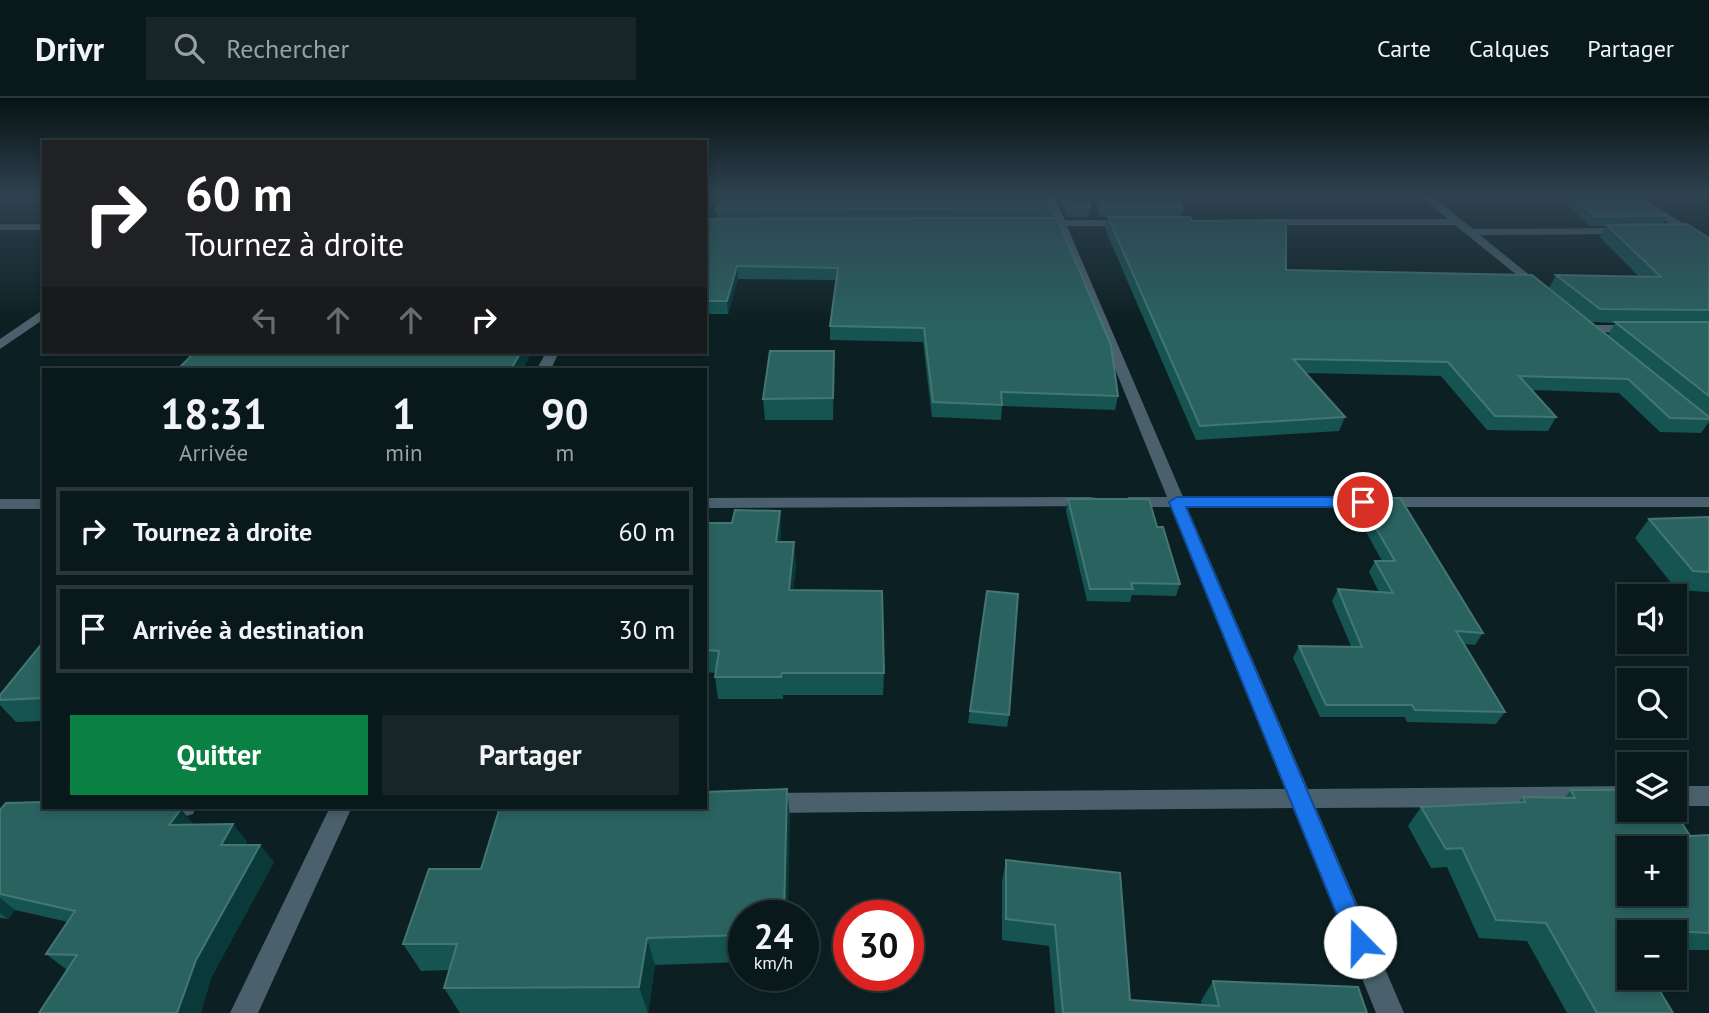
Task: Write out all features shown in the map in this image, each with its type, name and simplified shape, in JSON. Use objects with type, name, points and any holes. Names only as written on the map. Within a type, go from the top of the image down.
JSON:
[{"type":"street","points":[[1066,238],[1390,1013]]},
{"type":"street","points":[[1477,238],[1545,294]]},
{"type":"street","points":[[0,345],[42,314]]},
{"type":"street","points":[[1608,346],[1582,325],[1642,329]]},
{"type":"street","points":[[707,503],[1709,502]]},
{"type":"street","points":[[0,504],[42,504]]},
{"type":"street","points":[[747,803],[1617,796]]},
{"type":"street","points":[[1687,796],[1709,796]]},
{"type":"street","points":[[244,1013],[340,809]]},
{"type":"building","points":[[707,238],[1065,238],[1111,345],[1118,396],[1001,392],[1002,405],[933,402],[924,328],[830,326],[838,268],[737,266],[727,301],[707,301]]},
{"type":"building","points":[[1117,238],[1286,238],[1286,270],[1532,275],[1709,417],[1670,418],[1628,379],[1519,376],[1556,417],[1495,416],[1448,362],[1293,359],[1345,417],[1200,426]]},
{"type":"building","points":[[1620,238],[1709,238],[1709,310],[1600,309],[1556,275],[1661,277]]},
{"type":"building","points":[[1615,322],[1709,322],[1709,396]]},
{"type":"building","points":[[770,351],[834,351],[833,398],[763,399]]},
{"type":"building","points":[[193,354],[520,354],[512,368],[179,368]]},
{"type":"building","points":[[1400,498],[1483,633],[1456,631],[1505,712],[1415,710],[1412,705],[1326,705],[1299,646],[1362,647],[1338,589],[1393,593],[1375,561],[1395,561],[1359,499]]},
{"type":"building","points":[[1068,499],[1149,499],[1157,527],[1163,527],[1180,584],[1131,583],[1133,589],[1090,589]]},
{"type":"building","points":[[735,510],[780,511],[776,542],[794,542],[789,590],[882,591],[884,673],[782,673],[781,677],[715,677],[719,651],[707,650],[707,523],[732,523]]},
{"type":"building","points":[[1709,517],[1709,572],[1693,571],[1649,519]]},
{"type":"building","points":[[987,591],[1018,594],[1009,715],[970,711]]},
{"type":"building","points":[[42,643],[42,698],[0,700],[0,695]]},
{"type":"building","points":[[787,789],[784,900],[728,900],[728,935],[647,938],[639,987],[444,988],[457,944],[403,944],[429,869],[481,869],[499,809],[707,809],[707,792]]},
{"type":"building","points":[[1571,790],[1617,790],[1617,822],[1681,822],[1690,836],[1709,835],[1709,933],[1687,932],[1687,920],[1617,920],[1617,990],[1659,990],[1673,1013],[1597,1013],[1546,923],[1496,920],[1462,848],[1446,849],[1421,807],[1525,802],[1523,797],[1575,798]]},
{"type":"building","points":[[42,802],[42,809],[181,809],[169,825],[233,824],[221,845],[260,845],[196,960],[177,1013],[39,1013],[77,955],[46,954],[75,911],[0,894],[0,810],[6,803]]},
{"type":"building","points":[[1006,860],[1120,873],[1130,1000],[1219,1006],[1213,981],[1358,987],[1367,1013],[1063,1013],[1055,925],[1006,919]]},
{"type":"route","points":[[1360,942],[1177,502],[1363,502]]}]
